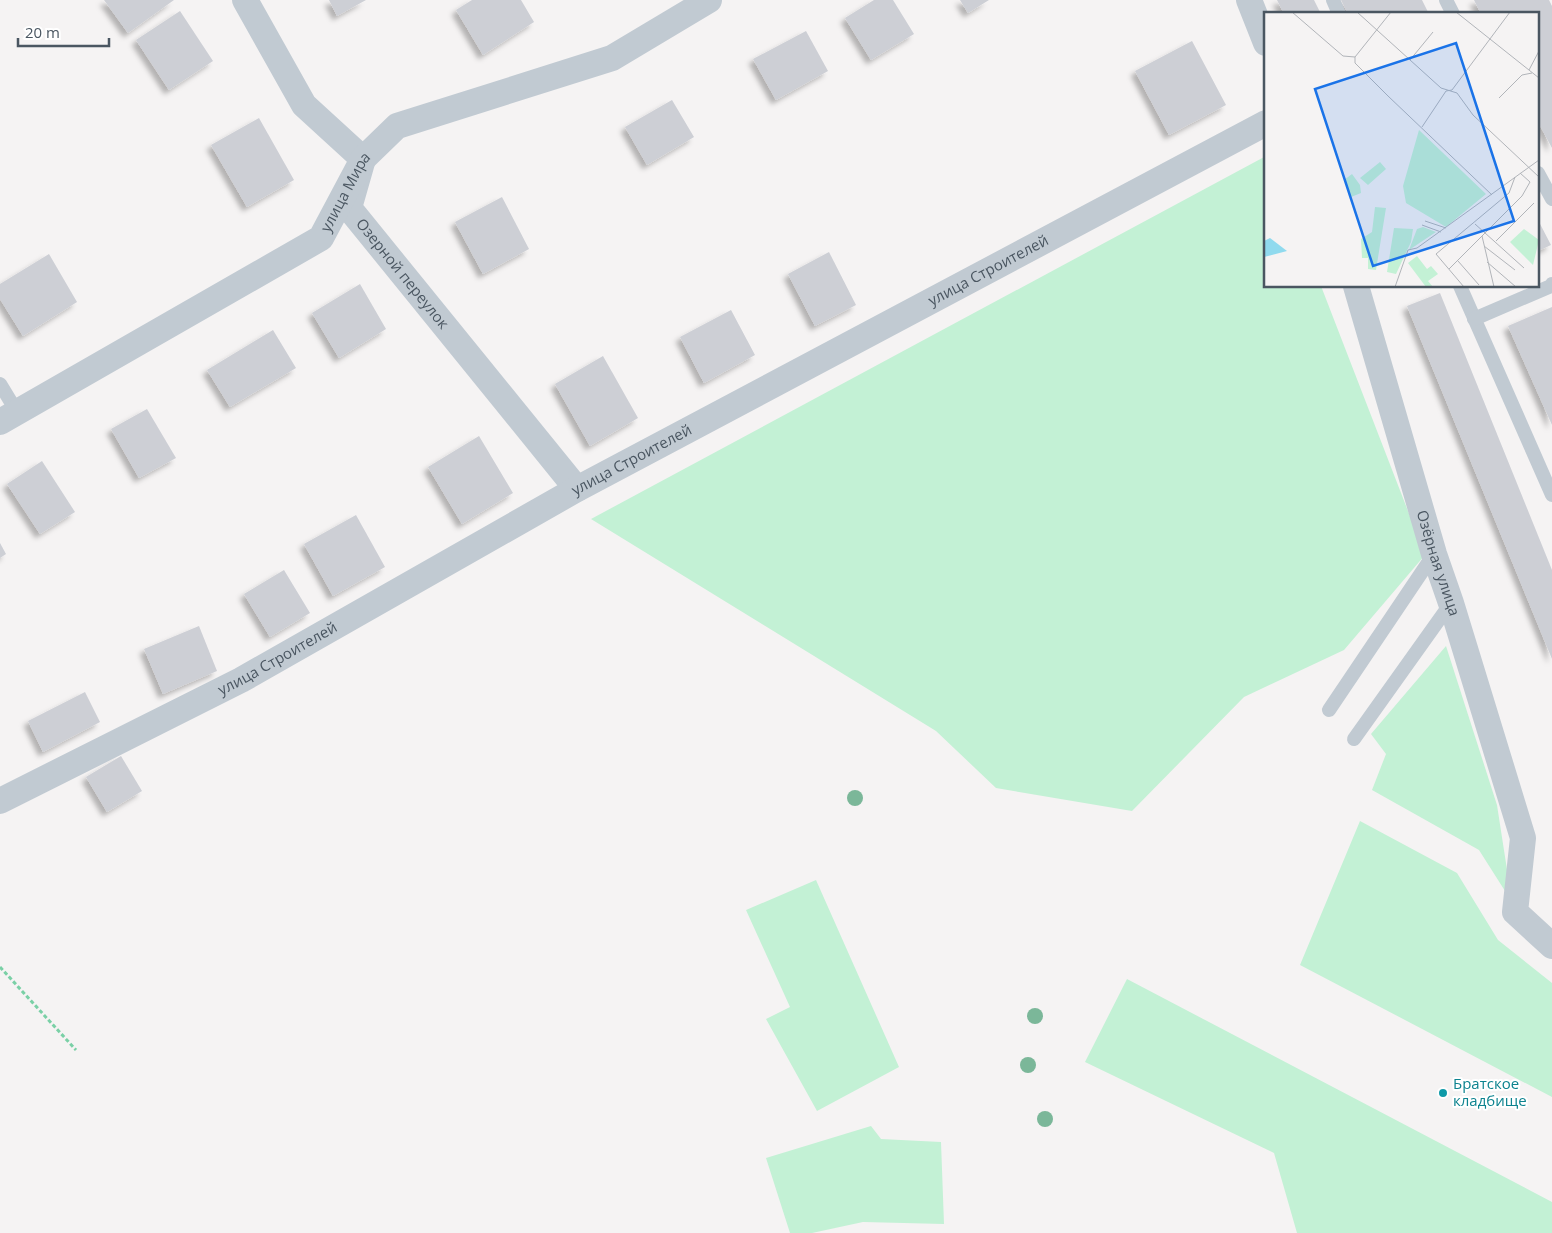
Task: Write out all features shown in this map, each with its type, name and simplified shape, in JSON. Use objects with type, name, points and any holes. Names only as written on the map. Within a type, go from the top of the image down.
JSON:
[{"type":"street","points":[[245,0],[304,105],[363,159]]},
{"type":"street","name":"улица Мира","points":[[9,417],[321,238],[363,159],[397,126],[612,58],[709,0]]},
{"type":"street","points":[[1249,0],[1264,38]]},
{"type":"street","name":"улица Строителей","points":[[0,801],[241,680],[577,488],[1264,124]]},
{"type":"street","name":"Озерной переулок","points":[[363,159],[349,208],[577,488]]},
{"type":"street","name":"Озёрная улица","points":[[1357,288],[1434,554],[1523,838],[1515,912],[1552,946]]},
{"type":"lane","points":[[1333,0],[1338,12]]},
{"type":"lane","points":[[1446,0],[1452,12]]},
{"type":"lane","points":[[1540,177],[1552,199]]},
{"type":"lane","points":[[1474,319],[1552,285]]},
{"type":"lane","points":[[1461,288],[1552,494]]},
{"type":"lane","points":[[0,384],[9,417]]},
{"type":"lane","points":[[1329,710],[1434,554]]},
{"type":"lane","points":[[1354,739],[1451,604]]},
{"type":"path","points":[[0,967],[76,1050]]},
{"type":"green space","points":[[1264,157],[1264,288],[1322,288],[1425,555],[1344,650],[1244,697],[1132,811],[996,788],[936,731],[591,519]]},
{"type":"green space","points":[[1446,646],[1497,805],[1512,902],[1479,850],[1372,790],[1386,754],[1371,734]]},
{"type":"green space","points":[[1360,821],[1457,873],[1498,940],[1552,983],[1552,1097],[1300,965]]},
{"type":"green space","points":[[816,880],[899,1067],[817,1111],[766,1019],[790,1007],[746,910]]},
{"type":"green space","points":[[1127,979],[1552,1202],[1552,1233],[1297,1233],[1274,1153],[1085,1062]]},
{"type":"green space","points":[[871,1126],[881,1139],[941,1142],[944,1224],[863,1222],[812,1233],[790,1233],[766,1158]]},
{"type":"building","points":[[104,0],[174,0],[128,33]]},
{"type":"building","points":[[329,0],[366,0],[337,16]]},
{"type":"building","points":[[472,0],[521,0],[534,22],[483,55],[456,10]]},
{"type":"building","points":[[874,0],[893,0],[914,34],[871,60],[845,18]]},
{"type":"building","points":[[960,0],[989,0],[968,13]]},
{"type":"building","points":[[1277,0],[1314,0],[1320,12],[1283,12]]},
{"type":"building","points":[[1341,0],[1422,0],[1428,12],[1347,12]]},
{"type":"building","points":[[1474,0],[1549,0],[1552,6],[1552,148],[1540,126],[1540,12],[1480,12]]},
{"type":"building","points":[[180,11],[213,61],[169,90],[136,40]]},
{"type":"building","points":[[806,31],[828,71],[776,100],[753,59]]},
{"type":"building","points":[[1192,41],[1226,105],[1169,135],[1135,71]]},
{"type":"building","points":[[672,100],[694,137],[647,165],[625,127]]},
{"type":"building","points":[[259,118],[294,180],[247,207],[211,145]]},
{"type":"building","points":[[502,197],[529,249],[483,274],[455,222]]},
{"type":"building","points":[[1540,224],[1551,245],[1540,250]]},
{"type":"building","points":[[829,252],[856,305],[815,326],[788,274]]},
{"type":"building","points":[[49,254],[77,302],[23,336],[0,299],[0,284]]},
{"type":"building","points":[[360,284],[386,329],[339,358],[312,313]]},
{"type":"building","points":[[1440,293],[1552,570],[1552,659],[1407,306]]},
{"type":"building","points":[[1552,307],[1552,425],[1508,326]]},
{"type":"building","points":[[731,310],[755,355],[704,383],[680,337]]},
{"type":"building","points":[[273,330],[296,368],[230,407],[207,370]]},
{"type":"building","points":[[603,356],[638,418],[590,446],[555,384]]},
{"type":"building","points":[[147,409],[176,458],[139,478],[111,429]]},
{"type":"building","points":[[479,436],[513,493],[462,524],[428,467]]},
{"type":"building","points":[[42,461],[75,512],[40,534],[7,484]]},
{"type":"building","points":[[356,515],[385,567],[333,596],[304,544]]},
{"type":"building","points":[[0,543],[6,554],[0,558]]},
{"type":"building","points":[[284,570],[310,613],[270,637],[244,594]]},
{"type":"building","points":[[199,626],[217,671],[163,694],[144,649]]},
{"type":"building","points":[[85,692],[100,722],[43,752],[28,721]]},
{"type":"building","points":[[121,756],[142,791],[107,812],[86,777]]},
{"type":"place","name":"Братское кладбище","points":[[1443,1093]]}]
